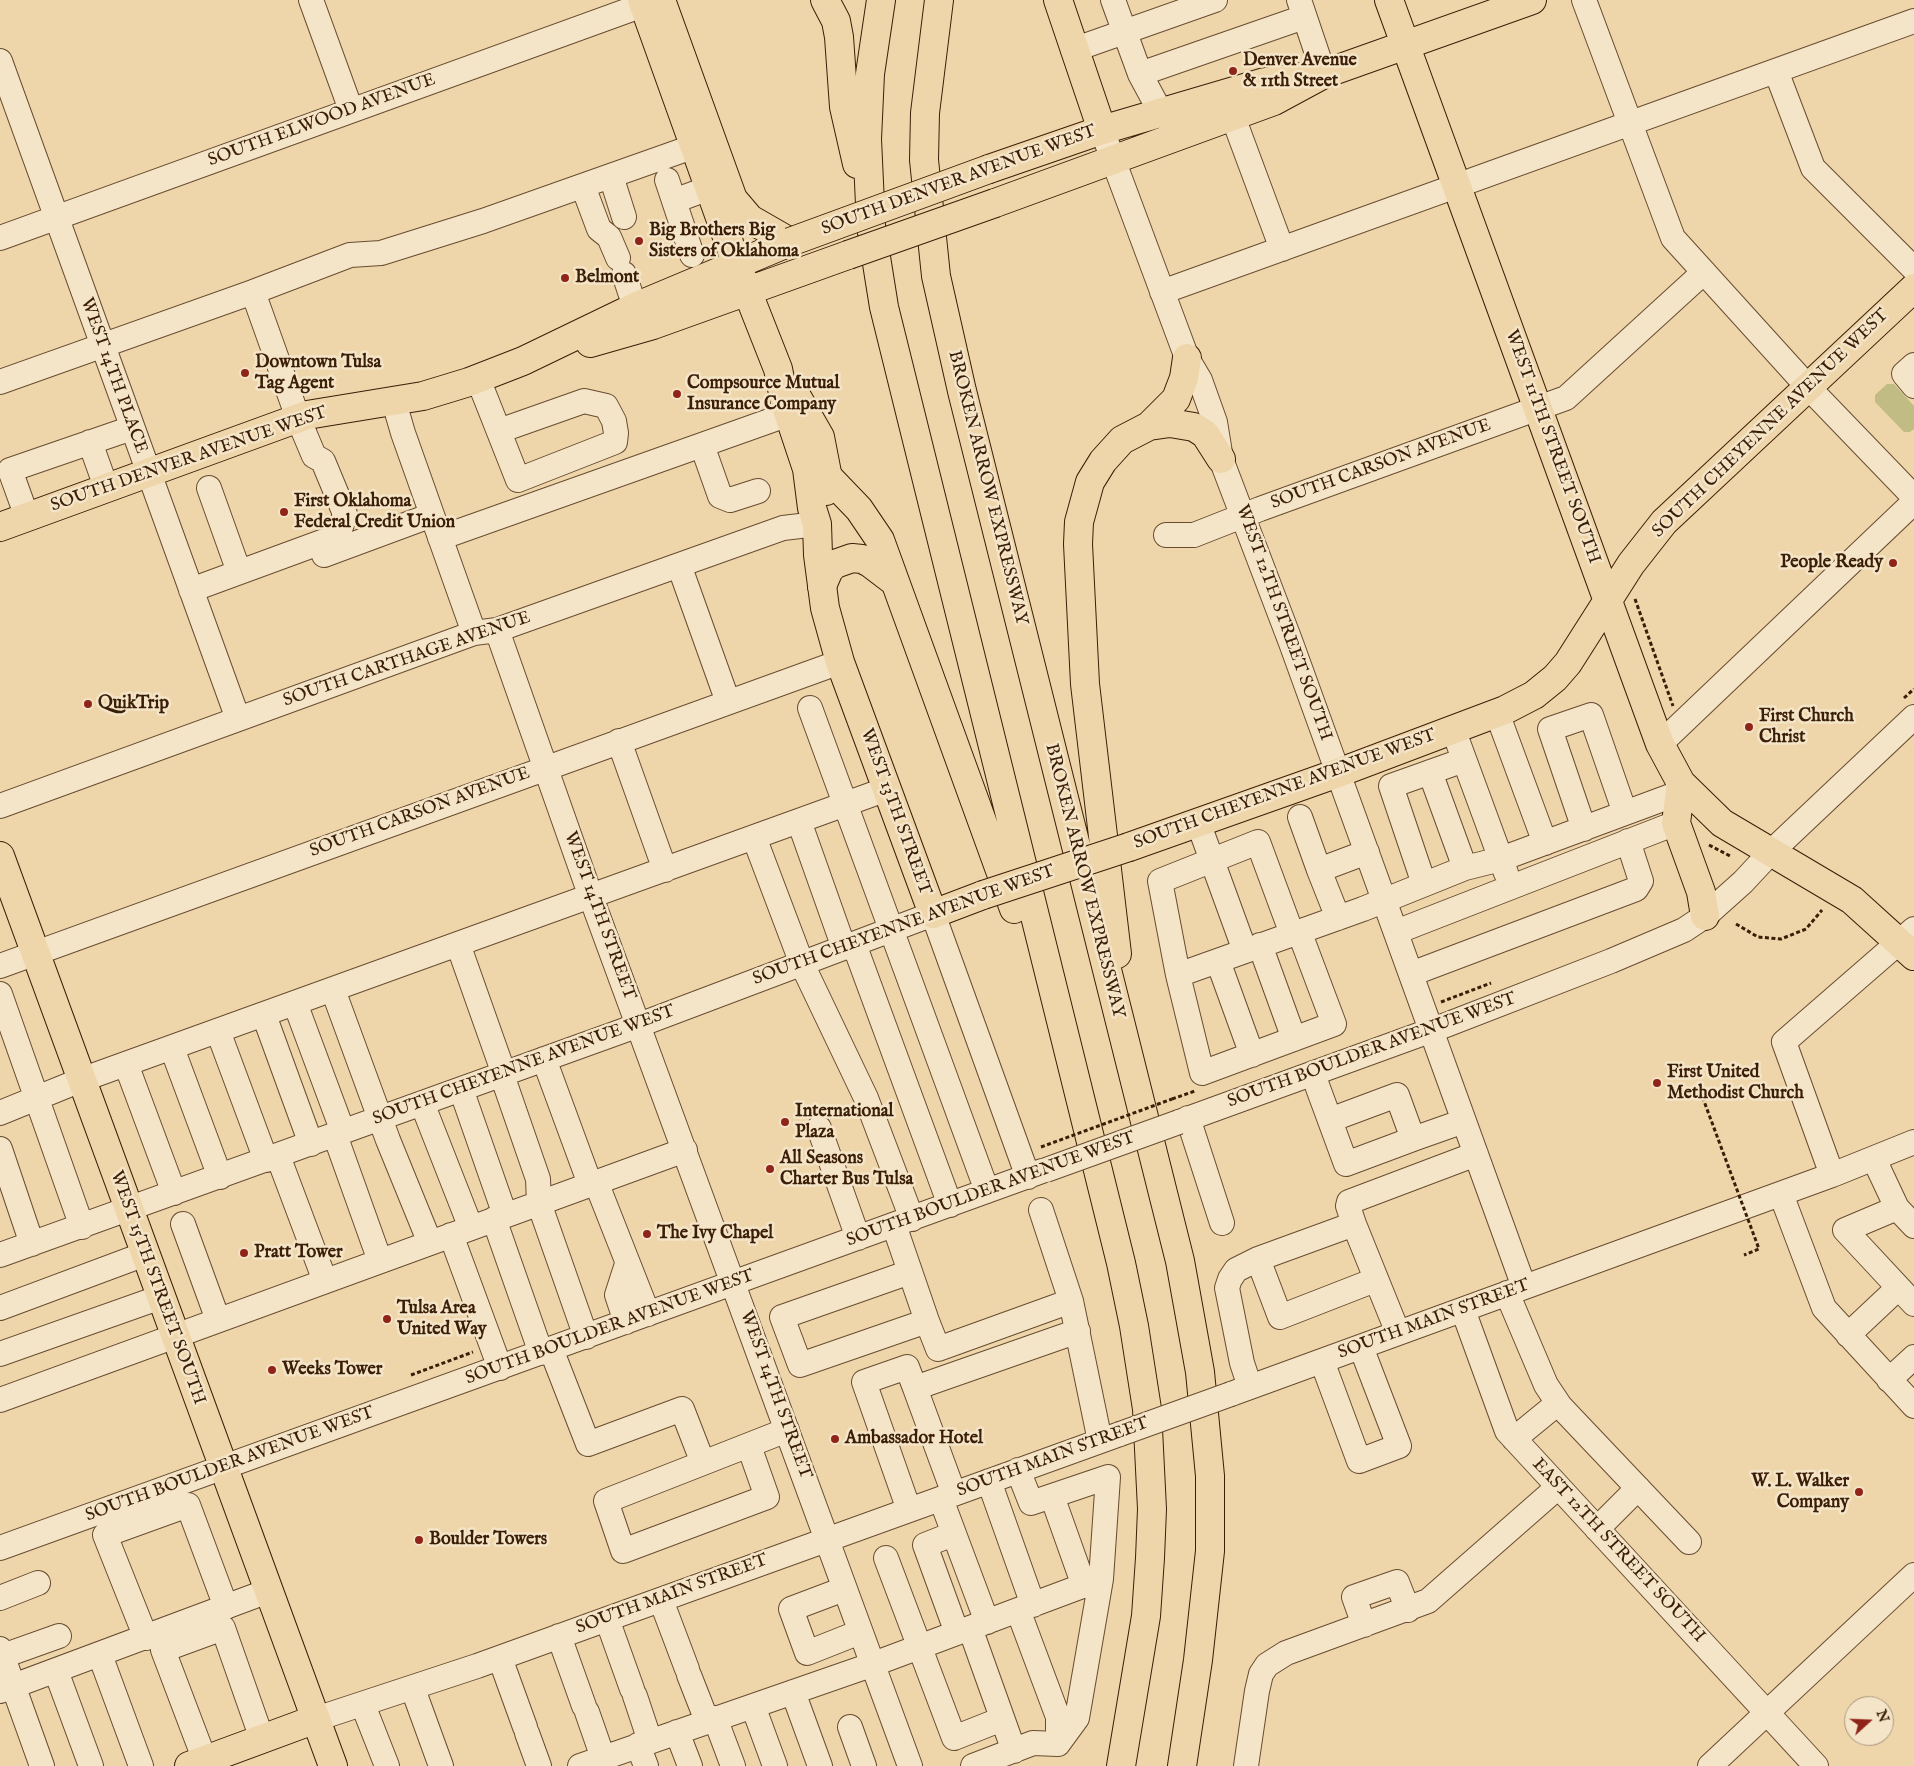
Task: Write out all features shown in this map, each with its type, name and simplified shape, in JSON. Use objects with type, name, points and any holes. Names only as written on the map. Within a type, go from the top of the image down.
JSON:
[{"type":"main road","points":[[825,0],[836,21],[840,38],[844,107],[871,226],[884,307],[902,388],[1134,1326],[1147,1409],[1151,1450],[1152,1510],[1146,1616],[1121,1766]]},
{"type":"main road","points":[[871,226],[868,131],[870,74],[881,0]]},
{"type":"main road","name":"BROKEN ARROW EXPRESSWAY","points":[[939,0],[925,113],[924,160],[931,243],[936,276],[962,392],[1180,1261],[1195,1336],[1207,1435],[1210,1551],[1198,1660],[1182,1766]]},
{"type":"main road","points":[[1058,0],[1102,130]]},
{"type":"main road","name":"WEST 11TH STREET SOUTH","points":[[1389,0],[1660,744],[1680,788],[1722,823],[1761,848],[1852,900],[1909,942]]},
{"type":"main road","name":"SOUTH DENVER AVENUE WEST","points":[[523,361],[653,325],[996,203],[1274,101],[1324,74],[1532,0]]},
{"type":"main road","points":[[649,2],[694,146],[737,265],[778,369],[789,414],[807,469],[812,508],[818,524]]},
{"type":"main road","points":[[649,2],[733,199],[750,219],[790,242]]},
{"type":"main road","name":"SOUTH DENVER AVENUE WEST","points":[[0,527],[298,418],[354,406],[394,402],[437,393],[478,379],[523,361],[635,307],[790,242],[1102,130],[1266,82],[1324,74]]},
{"type":"main road","name":"SOUTH CHEYENNE AVENUE WEST","points":[[936,923],[1129,846],[1338,773],[1497,713],[1528,698],[1555,678],[1573,656],[1637,556],[1664,522],[1914,288]]},
{"type":"main road","points":[[1130,1065],[1089,724],[1078,544],[1079,522],[1090,482],[1103,461],[1122,440],[1149,426],[1176,399],[1184,378],[1187,358]]},
{"type":"main road","points":[[778,369],[815,427],[825,454],[827,473],[825,498],[818,524]]},
{"type":"main road","points":[[1149,426],[1170,424],[1194,427],[1206,434],[1221,459]]},
{"type":"main road","points":[[798,442],[809,457],[827,473],[869,522],[880,540],[996,854],[1082,1113]]},
{"type":"main road","name":"WEST 13TH STREET","points":[[818,524],[825,608],[840,662],[936,923]]},
{"type":"main road","points":[[822,586],[829,570],[835,564],[852,558],[862,558],[895,582]]},
{"type":"main road","points":[[1680,788],[1676,823],[1701,892],[1705,916]]},
{"type":"main road","name":"WEST 15TH STREET SOUTH","points":[[0,856],[333,1766]]},
{"type":"main road","name":"SOUTH MAIN STREET","points":[[200,1764],[316,1719]]},
{"type":"street","points":[[311,0],[351,110]]},
{"type":"street","points":[[1113,0],[1140,74],[1161,113]]},
{"type":"street","points":[[1074,50],[1215,0]]},
{"type":"street","points":[[1584,0],[1628,123],[1673,238],[1808,387],[1914,497]]},
{"type":"street","name":"SOUTH ELWOOD AVENUE","points":[[0,238],[649,2]]},
{"type":"street","points":[[1140,74],[1301,8],[1324,74]]},
{"type":"street","points":[[1162,292],[1914,21]]},
{"type":"street","name":"WEST 14TH PLACE","points":[[0,61],[238,719]]},
{"type":"street","points":[[1776,71],[1813,168],[1914,269]]},
{"type":"street","points":[[1233,116],[1282,249]]},
{"type":"street","name":"WEST 12TH STREET SOUTH","points":[[1102,130],[1187,358],[1200,380],[1215,422],[1221,459],[1244,515],[1476,1154],[1546,1385],[1558,1403],[1689,1542]]},
{"type":"street","points":[[0,382],[253,292],[350,255],[381,253],[483,221],[694,146]]},
{"type":"street","points":[[611,176],[624,217]]},
{"type":"street","points":[[582,186],[599,229],[609,237],[635,307]]},
{"type":"street","points":[[692,255],[670,190],[709,188]]},
{"type":"street","name":"SOUTH CARSON AVENUE","points":[[1166,535],[1194,535],[1566,398],[1704,272]]},
{"type":"street","points":[[193,596],[239,572],[338,536],[344,514],[323,461],[314,456],[298,418],[253,292]]},
{"type":"street","points":[[1914,365],[1904,374],[1914,386]]},
{"type":"street","points":[[478,379],[518,480],[615,442],[616,433],[614,421],[606,406],[584,401],[499,431]]},
{"type":"street","name":"WEST 14TH STREET","points":[[394,402],[440,538],[486,632],[545,768],[734,1283],[871,1665],[910,1766]]},
{"type":"street","points":[[440,538],[789,414]]},
{"type":"street","points":[[27,517],[10,470],[132,428]]},
{"type":"street","points":[[90,442],[106,487]]},
{"type":"street","points":[[702,445],[720,496],[730,500],[758,490]]},
{"type":"street","points":[[209,488],[239,572]]},
{"type":"street","points":[[1660,744],[1914,502]]},
{"type":"street","points":[[193,596],[432,515]]},
{"type":"street","name":"SOUTH CARTHAGE AVENUE","points":[[0,806],[238,719],[783,528],[818,524]]},
{"type":"street","points":[[679,565],[728,702]]},
{"type":"street","name":"SOUTH CARSON AVENUE","points":[[0,966],[840,662]]},
{"type":"street","points":[[810,708],[987,1192]]},
{"type":"street","points":[[1497,713],[1545,843]]},
{"type":"street","points":[[1584,829],[1550,730],[1591,714],[1625,813]]},
{"type":"street","name":"SOUTH BOULDER AVENUE WEST","points":[[0,1548],[1313,1073],[1427,1019],[1611,961],[1684,930],[1705,916],[1743,882],[1761,848],[1914,717]]},
{"type":"street","points":[[1453,729],[1510,887]]},
{"type":"street","points":[[619,742],[665,870]]},
{"type":"street","points":[[1424,884],[1391,786],[1464,760]]},
{"type":"street","points":[[1430,772],[1465,868]]},
{"type":"street","points":[[1178,975],[1338,918],[1465,868],[1500,859],[1584,829],[1680,788]]},
{"type":"street","points":[[0,1113],[81,1080],[887,789]]},
{"type":"street","points":[[1300,817],[1338,918]]},
{"type":"street","points":[[799,821],[950,1205]]},
{"type":"street","points":[[1198,822],[1212,861],[1294,1039]]},
{"type":"street","points":[[1396,932],[1676,823]]},
{"type":"street","points":[[754,838],[802,964],[866,1098],[903,1222],[910,1272],[938,1349],[1071,1301]]},
{"type":"street","points":[[1410,974],[1636,889],[1641,880],[1628,841]]},
{"type":"street","points":[[1258,842],[1296,933],[1334,1024],[1202,1073],[1178,975],[1160,881],[1258,842]]},
{"type":"street","points":[[1319,870],[1367,852]]},
{"type":"street","name":"SOUTH CHEYENNE AVENUE WEST","points":[[0,1255],[422,1104],[891,930],[936,923]]},
{"type":"street","name":"WEST 13TH STREET","points":[[936,923],[1037,1174]]},
{"type":"street","points":[[1832,1175],[1784,1042],[1909,942]]},
{"type":"street","points":[[458,944],[538,1179],[538,1203],[586,1337]]},
{"type":"street","points":[[1218,960],[1252,1054]]},
{"type":"street","points":[[333,990],[381,1118],[451,1235]]},
{"type":"street","points":[[0,994],[82,1227]]},
{"type":"street","points":[[295,1003],[380,1261]]},
{"type":"street","points":[[264,1014],[311,1144]]},
{"type":"street","points":[[218,1031],[325,1281]]},
{"type":"street","points":[[172,1048],[220,1177]]},
{"type":"street","points":[[544,1059],[648,1314]]},
{"type":"street","points":[[126,1064],[174,1193]]},
{"type":"street","points":[[1313,1073],[1346,1164],[1464,1121]]},
{"type":"street","points":[[461,1089],[500,1217],[546,1351],[588,1444],[682,1409],[702,1464]]},
{"type":"street","points":[[1330,1120],[1397,1095],[1413,1139]]},
{"type":"street","points":[[422,1104],[451,1235],[500,1368]]},
{"type":"street","points":[[1183,1120],[1222,1223]]},
{"type":"street","points":[[819,1128],[858,1238]]},
{"type":"street","name":"SOUTH MAIN STREET","points":[[316,1719],[413,1689],[948,1497],[1781,1194],[1914,1142]]},
{"type":"street","points":[[0,1149],[32,1244]]},
{"type":"street","points":[[0,1400],[685,1150]]},
{"type":"street","points":[[1398,1334],[1375,1280],[1348,1206],[1350,1202],[1476,1154]]},
{"type":"street","points":[[1874,1159],[1897,1208],[1914,1226]]},
{"type":"street","points":[[1781,1194],[1824,1308],[1914,1406]]},
{"type":"street","points":[[1848,1335],[1906,1296],[1845,1230],[1897,1208]]},
{"type":"street","points":[[1041,1210],[1071,1301],[1110,1438]]},
{"type":"street","points":[[183,1224],[218,1320]]},
{"type":"street","points":[[1240,1390],[1242,1363],[1227,1288],[1230,1278],[1236,1270],[1258,1259],[1354,1224]]},
{"type":"street","points":[[0,1308],[145,1254]]},
{"type":"street","points":[[1258,1259],[1280,1317],[1375,1280]]},
{"type":"street","points":[[626,1322],[617,1295],[627,1264]]},
{"type":"street","points":[[910,1272],[782,1317],[800,1365],[927,1321]]},
{"type":"street","points":[[0,1354],[161,1297]]},
{"type":"street","name":"EAST 12TH STREET SOUTH","points":[[1463,1310],[1507,1431],[1816,1766]]},
{"type":"street","points":[[915,1388],[1078,1331]]},
{"type":"street","points":[[1322,1361],[1359,1461],[1399,1446],[1361,1346]]},
{"type":"street","points":[[1889,1380],[1914,1357]]},
{"type":"street","points":[[910,1510],[864,1382],[907,1367],[948,1497],[971,1628],[1014,1750]]},
{"type":"street","points":[[1514,1439],[1558,1403]]},
{"type":"street","points":[[749,1446],[766,1496],[623,1550],[606,1501],[787,1430]]},
{"type":"street","points":[[1018,1470],[1032,1503],[1108,1477],[1077,1718],[1058,1744]]},
{"type":"street","points":[[990,1481],[1058,1717],[1058,1744]]},
{"type":"street","points":[[1246,1766],[1257,1691],[1261,1674],[1267,1665],[1286,1653],[1408,1610],[1438,1595],[1558,1487]]},
{"type":"street","points":[[1597,1529],[1638,1488]]},
{"type":"street","points":[[1052,1496],[1093,1582]]},
{"type":"street","points":[[146,1638],[105,1535],[188,1504],[226,1608]]},
{"type":"street","points":[[954,1534],[925,1545],[971,1628]]},
{"type":"street","points":[[886,1558],[954,1738],[1002,1719]]},
{"type":"street","points":[[1710,1766],[1914,1574]]},
{"type":"street","points":[[559,1636],[586,1709],[596,1762],[645,1751],[677,1732],[871,1665],[1093,1582]]},
{"type":"street","points":[[0,1598],[38,1583]]},
{"type":"street","points":[[844,1589],[791,1610],[807,1653],[860,1632]]},
{"type":"street","points":[[7,1689],[268,1591]]},
{"type":"street","points":[[660,1600],[688,1672],[733,1766]]},
{"type":"street","points":[[607,1619],[633,1692],[645,1751]]},
{"type":"street","points":[[200,1764],[163,1650],[223,1628],[262,1739]]},
{"type":"street","points":[[42,1766],[7,1689],[1,1653],[59,1636]]},
{"type":"street","points":[[100,1654],[141,1766]]},
{"type":"street","points":[[500,1658],[539,1766]]},
{"type":"street","points":[[56,1671],[91,1766]]},
{"type":"street","points":[[413,1689],[441,1766]]},
{"type":"street","points":[[793,1692],[820,1766]]},
{"type":"street","points":[[363,1705],[387,1766]]},
{"type":"street","points":[[753,1706],[775,1766]]},
{"type":"street","points":[[850,1726],[864,1766]]},
{"type":"street","points":[[677,1732],[690,1766]]},
{"type":"street","points":[[973,1766],[1033,1743],[1058,1744]]},
{"type":"path","points":[[1728,864],[1761,848]]},
{"type":"path","points":[[1736,924],[1758,937],[1780,939],[1806,929],[1822,910]]},
{"type":"path","name":"SOUTH BOULDER AVENUE WEST","points":[[1427,1019],[1494,982]]},
{"type":"path","points":[[1698,1085],[1759,1249],[1744,1255]]},
{"type":"path","name":"SOUTH BOULDER AVENUE WEST","points":[[1041,1147],[1172,1099]]},
{"type":"shaded area","points":[[1887,384],[1894,384],[1914,406],[1914,429],[1910,432],[1904,432],[1875,402],[1875,395]]},
{"type":"place","name":"Denver Avenue & 11th Street","points":[[1233,71]]},
{"type":"place","name":"Big Brothers Big Sisters of Oklahoma","points":[[639,241]]},
{"type":"place","name":"Belmont","points":[[565,278]]},
{"type":"place","name":"Downtown Tulsa Tag Agent","points":[[245,373]]},
{"type":"place","name":"Compsource Mutual Insurance Company","points":[[677,394]]},
{"type":"place","name":"First Oklahoma Federal Credit Union","points":[[284,512]]},
{"type":"place","name":"People Ready","points":[[1893,563]]},
{"type":"place","name":"QuikTrip","points":[[88,704]]},
{"type":"place","name":"First Church Christ","points":[[1749,727]]},
{"type":"place","name":"First United Methodist Church","points":[[1657,1083]]},
{"type":"place","name":"International Plaza","points":[[785,1122]]},
{"type":"place","name":"All Seasons Charter Bus Tulsa","points":[[770,1169]]},
{"type":"place","name":"The Ivy Chapel","points":[[647,1234]]},
{"type":"place","name":"Pratt Tower","points":[[244,1253]]},
{"type":"place","name":"Tulsa Area United Way","points":[[387,1319]]},
{"type":"place","name":"Weeks Tower","points":[[272,1370]]},
{"type":"place","name":"Ambassador Hotel","points":[[835,1439]]},
{"type":"place","name":"W. L. Walker Company","points":[[1859,1492]]},
{"type":"place","name":"Boulder Towers","points":[[419,1540]]}]
